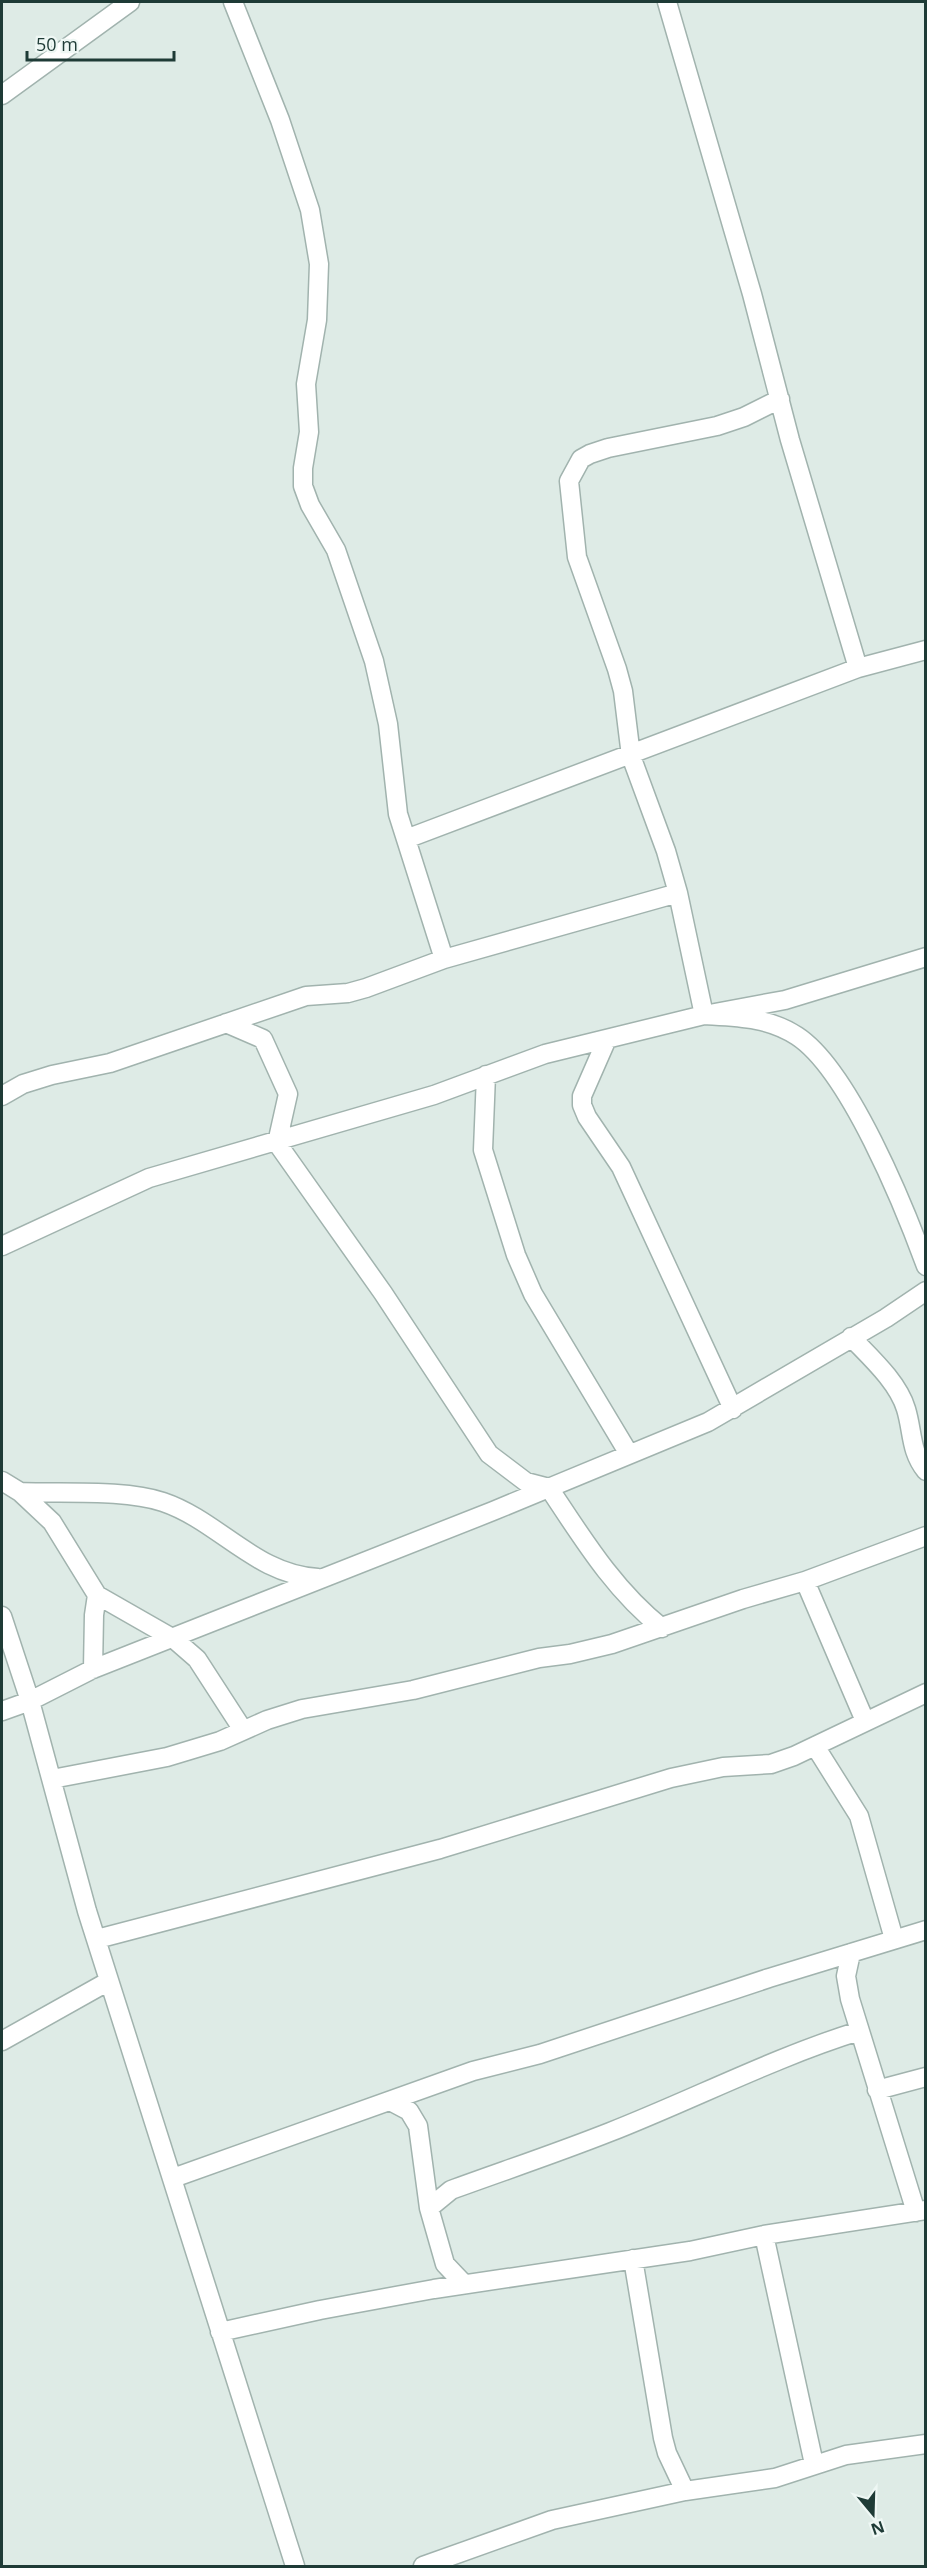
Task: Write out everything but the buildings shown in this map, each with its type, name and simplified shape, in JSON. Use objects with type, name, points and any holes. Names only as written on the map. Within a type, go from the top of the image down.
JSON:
[{"type":"street","points":[[2,94],[130,2]]},
{"type":"street","points":[[233,2],[280,120],[310,210],[319,264],[317,320],[306,384],[309,432],[303,468],[303,486],[310,505],[336,550],[374,661],[388,724],[398,814],[444,959]]},
{"type":"street","points":[[667,2],[858,668]]},
{"type":"street","points":[[704,1015],[678,893],[666,851],[631,756],[623,691],[617,669],[578,557],[569,481],[574,468],[581,459],[608,448],[717,426],[744,417],[780,399]]},
{"type":"street","points":[[406,839],[631,756],[858,668],[926,650]]},
{"type":"street","points":[[2,1096],[23,1084],[51,1075],[110,1063],[306,996],[348,993],[444,959],[678,893]]},
{"type":"street","points":[[2,1246],[149,1178],[278,1143],[434,1095],[545,1054],[704,1015],[785,999],[922,961]]},
{"type":"street","points":[[704,1015],[760,1019],[797,1036],[819,1056],[849,1098],[905,1209],[926,1266]]},
{"type":"street","points":[[226,1023],[263,1039],[288,1094],[278,1143],[383,1293],[489,1454],[526,1482],[549,1488],[609,1576],[633,1604],[662,1628]]},
{"type":"street","points":[[607,1039],[582,1096],[586,1117],[621,1167],[733,1409]]},
{"type":"street","points":[[486,1075],[483,1150],[516,1256],[533,1294],[629,1454]]},
{"type":"street","points":[[2,1711],[30,1701],[93,1669],[174,1639],[320,1578],[549,1488],[733,1409],[886,1318],[926,1291]]},
{"type":"street","points":[[851,1337],[898,1391],[906,1408],[912,1447],[923,1464]]},
{"type":"street","points":[[2,1481],[21,1491],[52,1522],[98,1595],[174,1639],[203,1665],[243,1730]]},
{"type":"street","points":[[21,1491],[108,1495],[161,1502],[185,1512],[279,1570],[299,1577],[320,1578]]},
{"type":"street","points":[[52,1779],[167,1756],[220,1741],[243,1730],[302,1709],[413,1690],[528,1661],[612,1644],[743,1599],[805,1581],[926,1536]]},
{"type":"street","points":[[805,1581],[865,1721]]},
{"type":"street","points":[[93,1669],[94,1615],[98,1595]]},
{"type":"street","points":[[2,1616],[30,1701],[96,1939],[295,2566]]},
{"type":"street","points":[[96,1939],[249,1901],[440,1849],[671,1778],[723,1767],[771,1764],[926,1693]]},
{"type":"street","points":[[814,1746],[859,1816],[894,1939]]},
{"type":"street","points":[[173,2178],[392,2102],[473,2071],[540,2054],[926,1930]]},
{"type":"street","points":[[220,2332],[320,2310],[434,2289],[690,2251],[764,2235],[921,2211],[877,2090],[859,2031],[846,1976],[851,1953]]},
{"type":"street","points":[[2,2041],[110,1981]]},
{"type":"street","points":[[429,2208],[451,2190],[610,2132],[738,2075],[806,2048],[859,2031]]},
{"type":"street","points":[[877,2090],[926,2077]]},
{"type":"street","points":[[392,2102],[409,2111],[418,2126],[429,2208],[445,2264],[464,2284]]},
{"type":"street","points":[[425,2175],[451,2190]]},
{"type":"street","points":[[764,2235],[814,2464]]},
{"type":"street","points":[[633,2259],[666,2453],[686,2491]]},
{"type":"street","points":[[434,2289],[445,2264]]},
{"type":"street","points":[[423,2566],[552,2520],[686,2491],[775,2478],[846,2455],[926,2444]]}]
